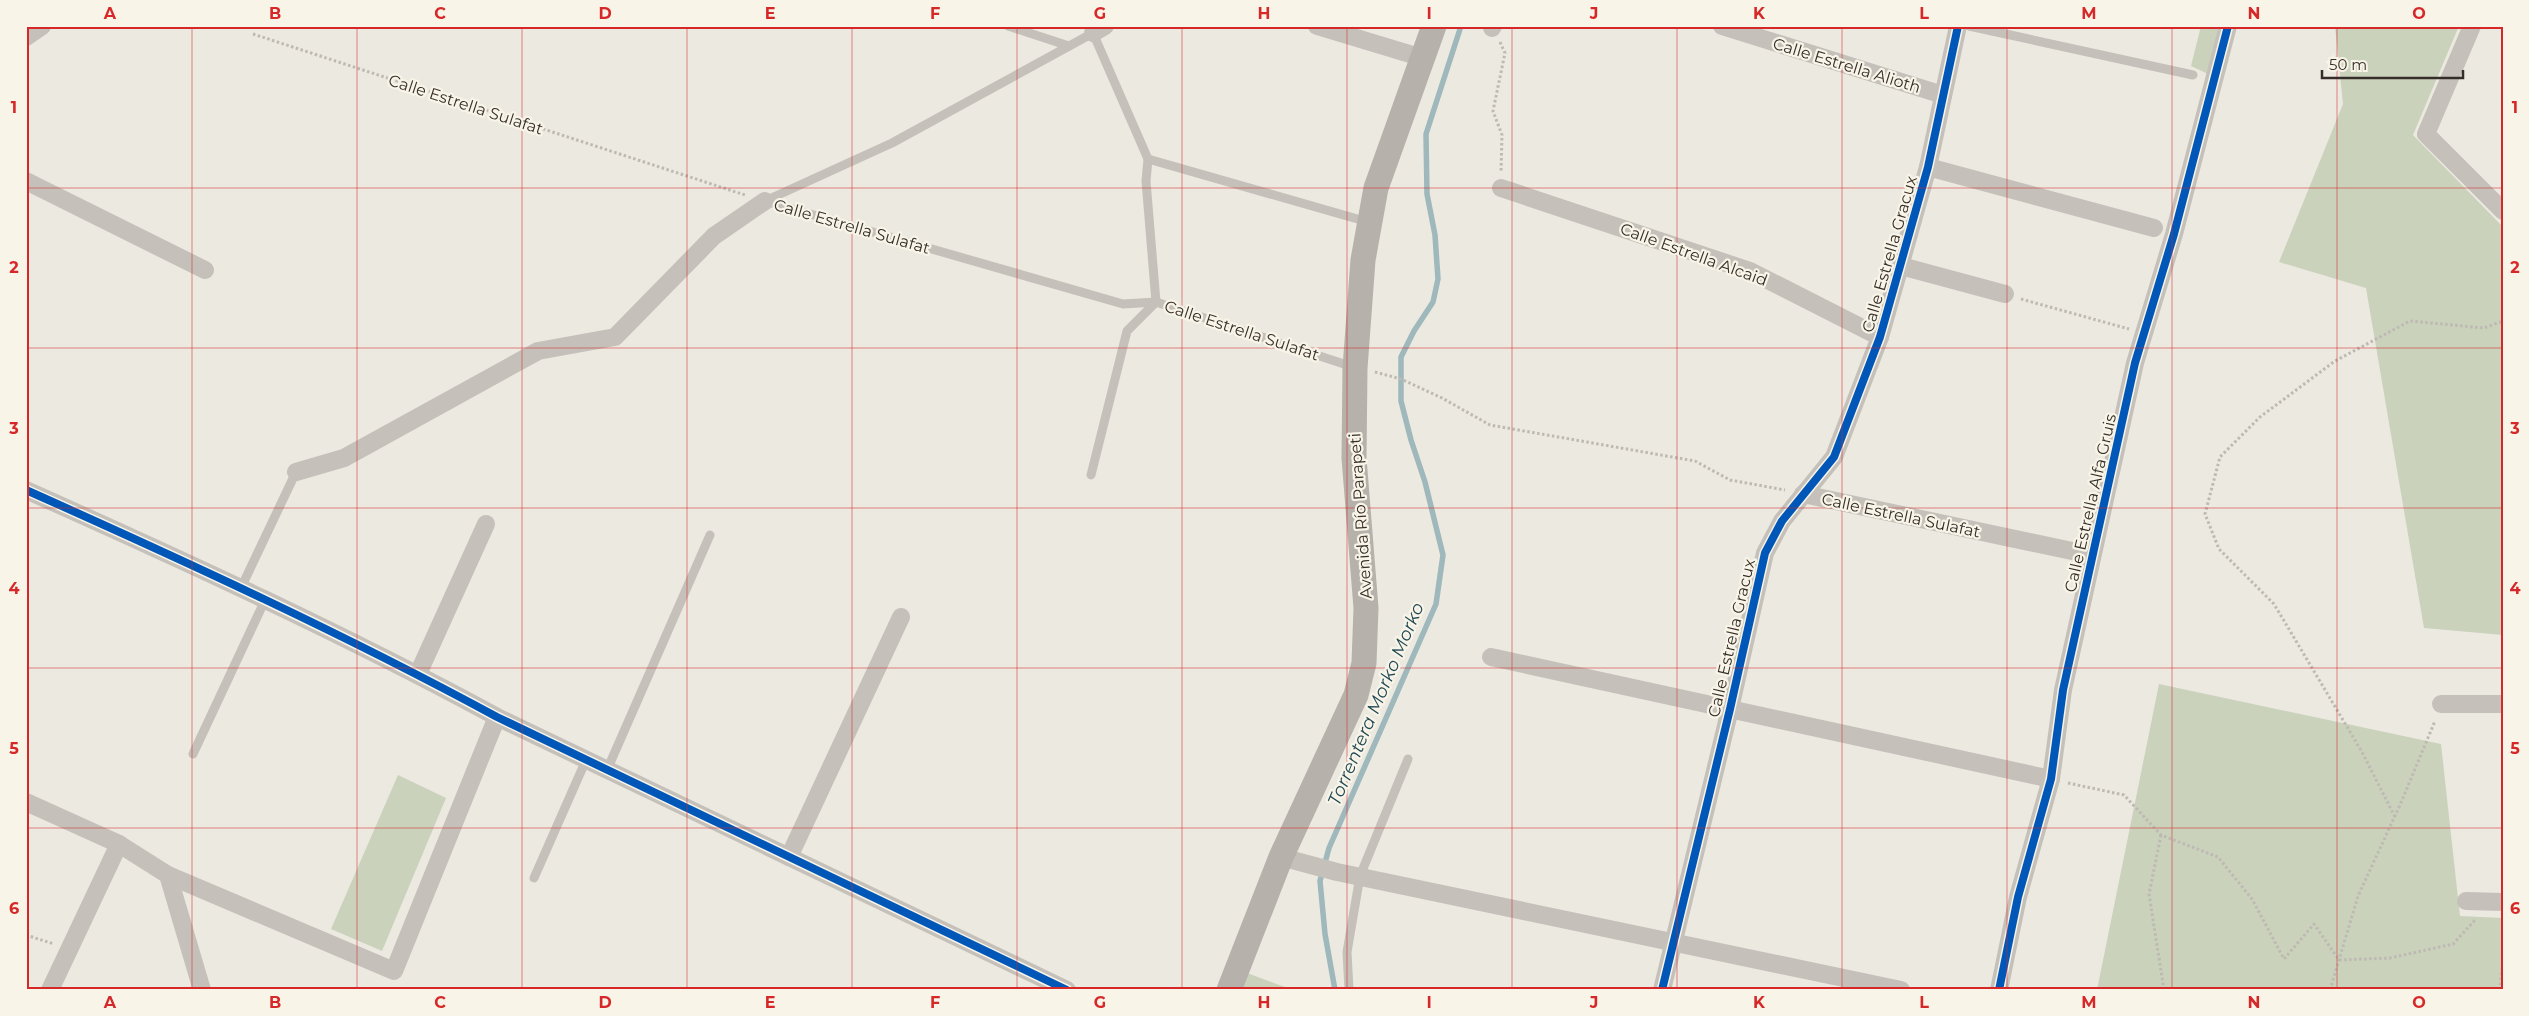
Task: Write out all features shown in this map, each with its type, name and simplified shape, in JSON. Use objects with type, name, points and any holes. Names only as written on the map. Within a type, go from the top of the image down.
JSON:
[{"type":"main road","name":"Avenida Río Parapeti","points":[[1229,990],[1281,857],[1356,695],[1364,663],[1366,608],[1354,458],[1355,368],[1363,260],[1368,222],[1376,188],[1434,26]]},
{"type":"street","points":[[1318,26],[1423,58]]},
{"type":"street","name":"Calle Estrella Alioth","points":[[1722,26],[1943,95]]},
{"type":"street","name":"Calle Estrella Gracux","points":[[1662,990],[1730,709],[1765,553],[1782,521],[1802,494],[1834,458],[1880,337],[1928,167],[1958,26]]},
{"type":"street","name":"Calle Estrella Alfa Gruis","points":[[1999,990],[2018,897],[2050,779],[2063,690],[2135,363],[2174,234],[2228,26]]},
{"type":"street","points":[[2472,26],[2426,134],[2503,211]]},
{"type":"street","points":[[1928,167],[2154,228]]},
{"type":"street","points":[[26,181],[204,270]]},
{"type":"street","name":"Calle Estrella Alcaid","points":[[1501,188],[1750,271],[1880,337]]},
{"type":"street","points":[[296,472],[344,458],[538,351],[615,337],[714,236],[766,201]]},
{"type":"street","points":[[1901,266],[2005,294]]},
{"type":"street","points":[[26,490],[241,588],[418,674],[496,717],[1067,990]]},
{"type":"street","name":"Calle Estrella Sulafat","points":[[1802,494],[2091,556]]},
{"type":"street","points":[[418,674],[486,524]]},
{"type":"street","points":[[788,857],[901,617]]},
{"type":"street","points":[[1491,657],[2050,779]]},
{"type":"street","points":[[2441,704],[2503,704]]},
{"type":"street","points":[[26,802],[119,844],[168,875],[394,971],[496,717]]},
{"type":"street","points":[[50,990],[119,844]]},
{"type":"street","points":[[1281,857],[1337,872],[1901,990]]},
{"type":"street","points":[[168,875],[202,990]]},
{"type":"street","points":[[2466,901],[2497,902]]},
{"type":"lane","points":[[1008,26],[1069,46]]},
{"type":"lane","points":[[1969,26],[2193,75]]},
{"type":"lane","points":[[766,201],[892,143],[1099,30],[1148,159],[1146,182],[1156,302],[1127,331],[1091,475]]},
{"type":"lane","points":[[1148,159],[1368,222]]},
{"type":"lane","name":"Calle Estrella Sulafat","points":[[766,201],[1123,304],[1156,302],[1355,368]]},
{"type":"lane","points":[[241,588],[296,472]]},
{"type":"lane","points":[[607,770],[710,534]]},
{"type":"lane","points":[[194,754],[265,600]]},
{"type":"lane","points":[[1349,990],[1347,952],[1360,876],[1408,759]]},
{"type":"lane","points":[[534,878],[586,760]]},
{"type":"path","points":[[1493,27],[1505,53],[1493,111],[1502,135],[1501,188]]},
{"type":"path","points":[[2005,294],[2131,329],[2135,363]]},
{"type":"path","points":[[2395,816],[2362,752],[2274,604],[2219,549],[2205,514],[2220,457],[2260,417],[2335,361],[2410,321],[2484,328],[2503,321]]},
{"type":"path","points":[[2330,990],[2358,896],[2395,816],[2441,704]]},
{"type":"path","points":[[2050,779],[2124,795],[2161,835],[2218,857],[2252,899],[2284,959],[2314,924],[2339,960]]},
{"type":"path","points":[[2161,835],[2149,894],[2164,990]]},
{"type":"path","points":[[2339,960],[2390,958],[2453,944],[2497,902]]},
{"type":"path","points":[[26,935],[69,949]]},
{"type":"path","points":[[2500,990],[2503,959]]},
{"type":"green space","points":[[2201,26],[2223,26],[2210,75],[2191,66]]},
{"type":"green space","points":[[2335,26],[2459,26],[2413,135],[2503,227],[2503,635],[2424,628],[2366,288],[2279,262],[2343,104]]},
{"type":"green space","points":[[2159,684],[2441,744],[2460,916],[2503,918],[2503,990],[2097,990]]},
{"type":"green space","points":[[398,775],[446,798],[382,951],[331,929]]},
{"type":"green space","points":[[1247,973],[1293,990],[1241,990]]},
{"type":"waterway","name":"Torrentera Morko Morko","points":[[1335,990],[1325,934],[1320,881],[1329,848],[1436,604],[1443,555],[1425,482],[1401,401],[1401,357],[1414,331],[1433,302],[1438,279],[1435,235],[1427,194],[1426,134],[1461,26]]},
{"type":"cycle path","points":[[1662,990],[1730,709],[1765,553],[1782,521],[1834,457],[1880,337],[1928,167],[1958,26]]},
{"type":"cycle path","points":[[1999,990],[2018,897],[2051,779],[2063,690],[2135,363],[2174,234],[2228,26]]},
{"type":"cycle path","points":[[26,490],[264,599],[381,656],[497,717],[1067,990]]}]
